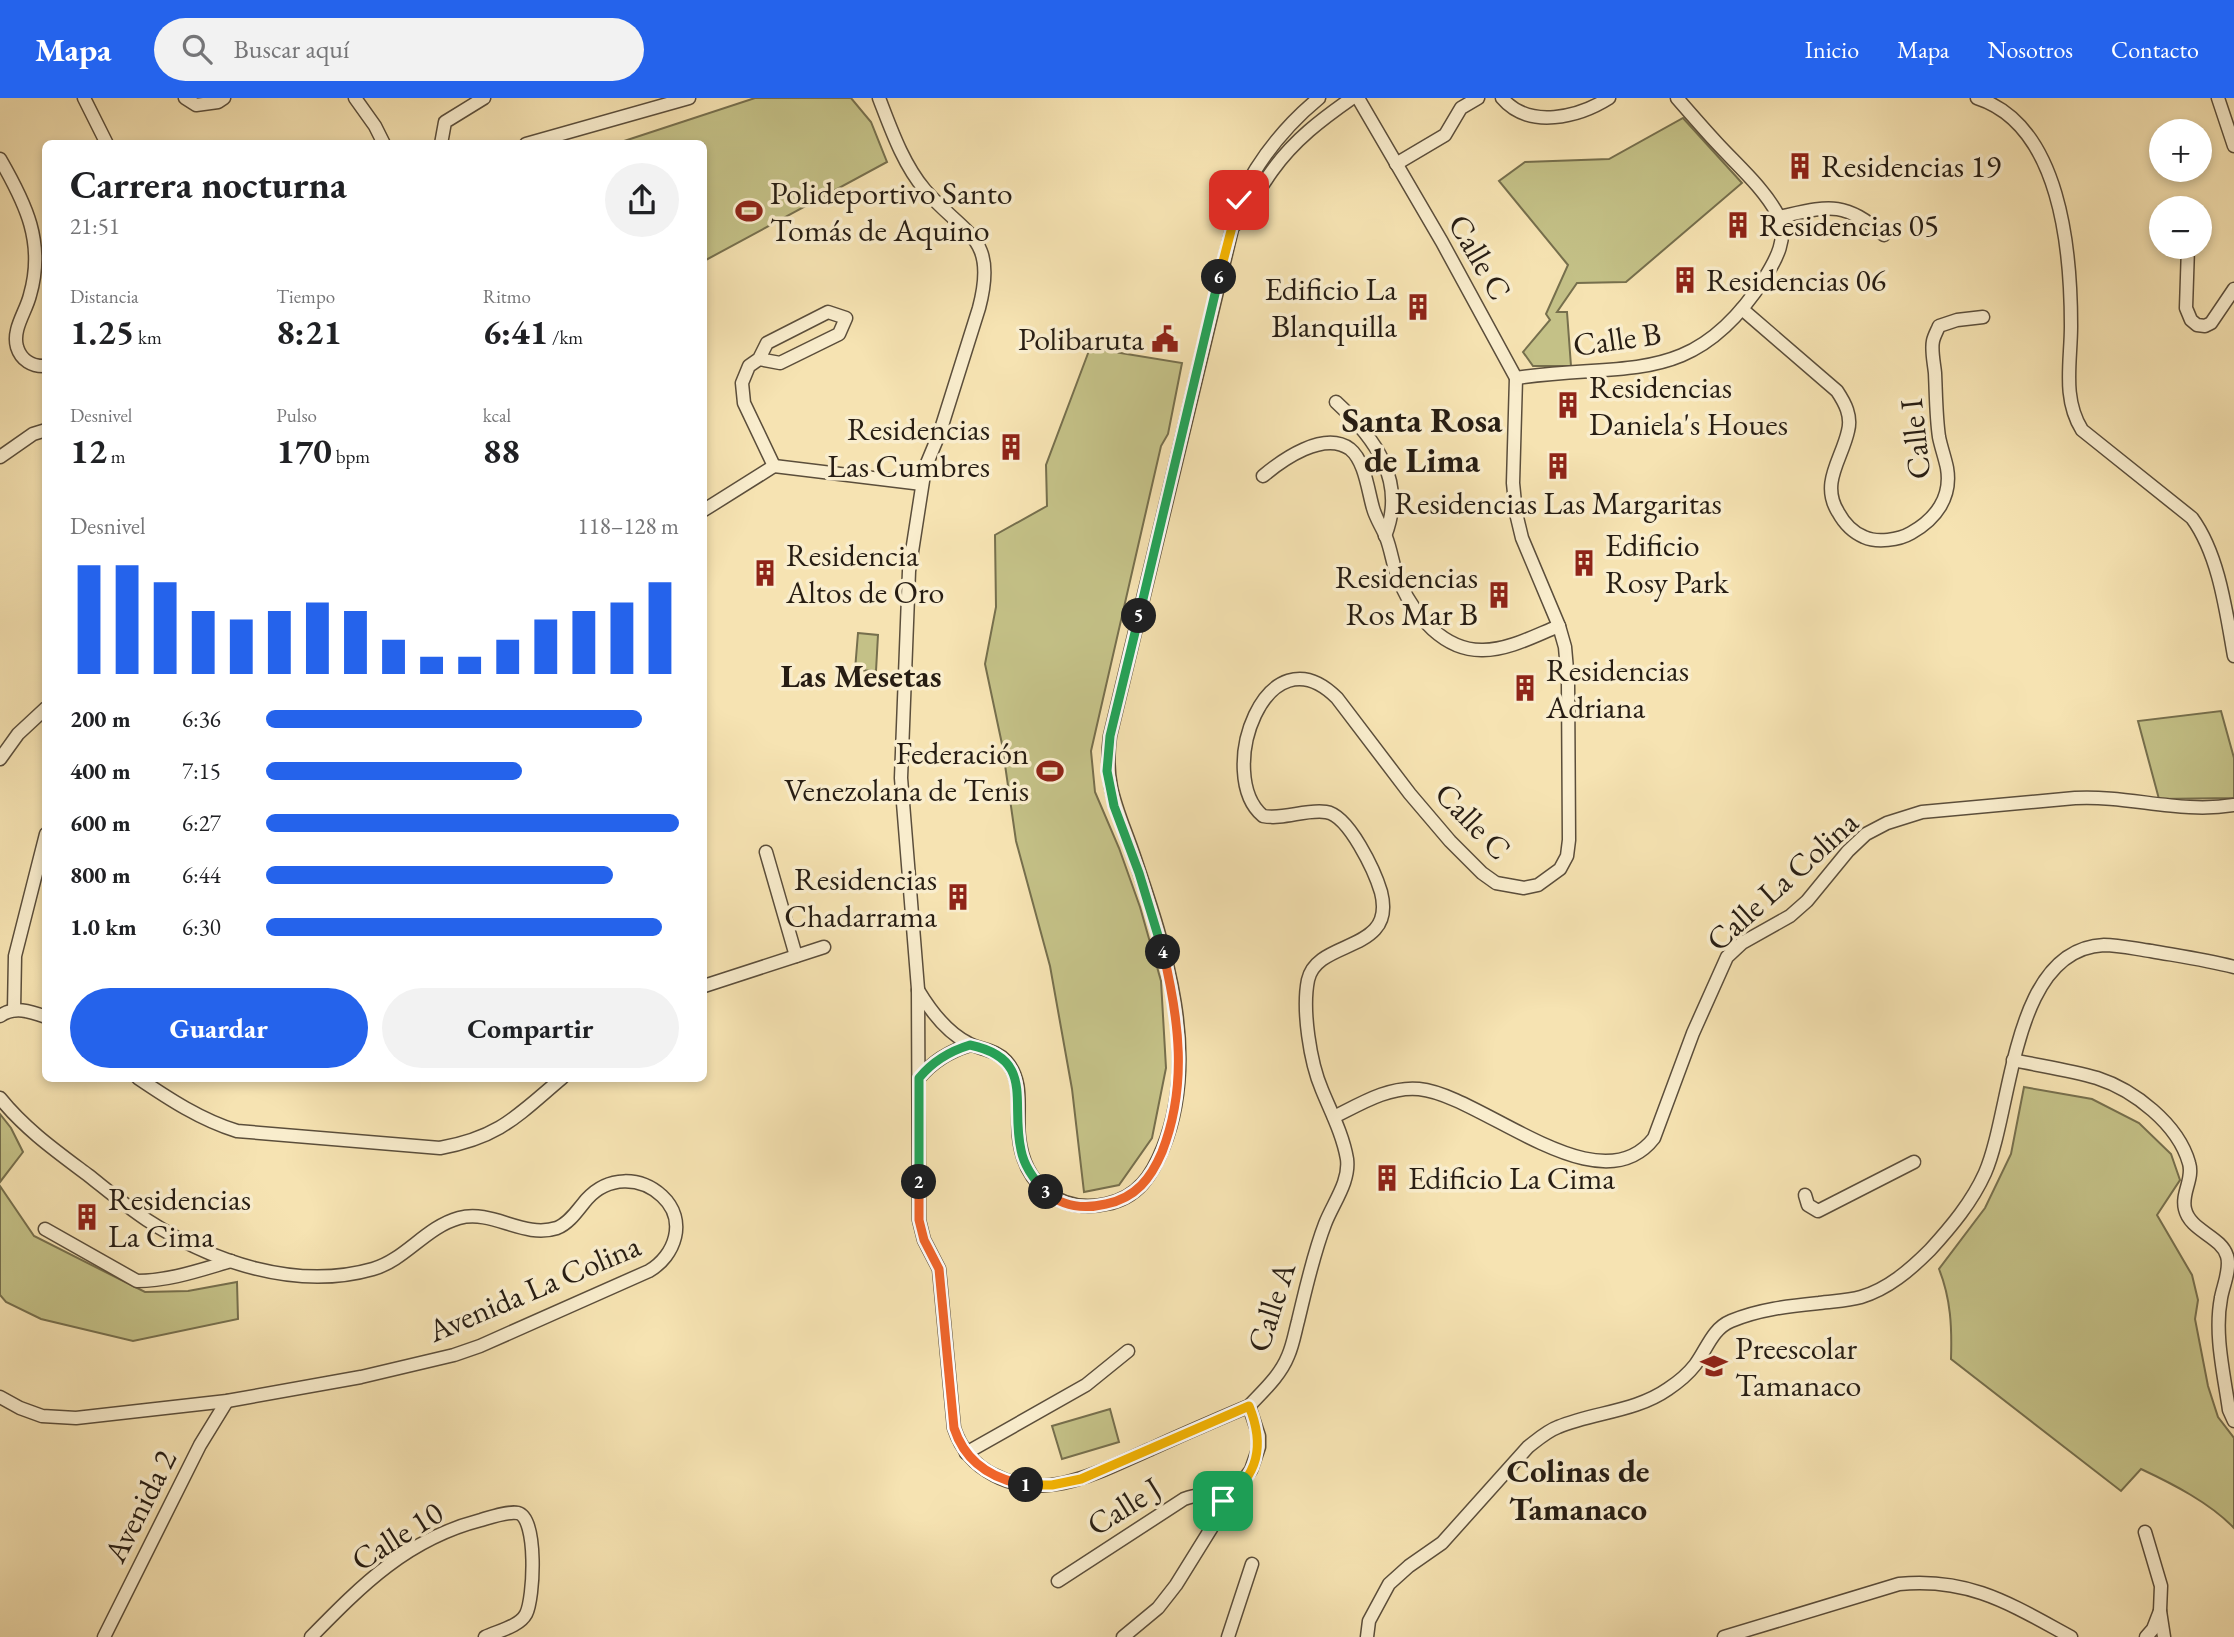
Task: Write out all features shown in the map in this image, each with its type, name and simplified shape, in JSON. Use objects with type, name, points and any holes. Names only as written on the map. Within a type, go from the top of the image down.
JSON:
[{"type":"street","points":[[83,98],[105,140]]},
{"type":"street","points":[[185,98],[196,105],[218,102],[224,98]]},
{"type":"street","points":[[355,98],[382,140]]},
{"type":"street","points":[[442,140],[445,122],[484,98]]},
{"type":"street","points":[[540,140],[689,98]]},
{"type":"street","name":"Calle A","points":[[879,98],[909,167],[925,190],[966,228],[980,246],[985,268],[984,289],[922,484],[909,571],[901,778],[918,989],[919,1220],[924,1240],[939,1269],[954,1428],[958,1443],[987,1472],[1010,1482],[1036,1487],[1081,1479],[1249,1406],[1269,1386],[1288,1356],[1325,1223],[1346,1177],[1347,1161],[1334,1117]]},
{"type":"street","points":[[918,989],[940,1021],[970,1045],[995,1052],[1005,1059],[1012,1069],[1019,1093],[1018,1136],[1021,1152],[1036,1182],[1049,1195],[1078,1207],[1104,1205],[1131,1195],[1150,1176],[1166,1140],[1175,1107],[1179,1073],[1177,1027],[1171,985],[1155,924],[1109,786],[1108,753],[1239,200],[1259,163],[1292,123],[1319,98]]},
{"type":"street","points":[[1233,227],[1251,207],[1272,172],[1298,141],[1328,113],[1352,98]]},
{"type":"street","name":"Calle C","points":[[1334,1117],[1320,1087],[1309,1037],[1307,983],[1310,972],[1318,962],[1373,932],[1382,920],[1380,891],[1358,842],[1346,824],[1336,816],[1325,812],[1272,818],[1263,816],[1250,800],[1244,776],[1248,733],[1256,712],[1270,691],[1278,685],[1302,680],[1325,686],[1450,841],[1496,883],[1524,888],[1538,885],[1560,869],[1567,856],[1570,840],[1568,681],[1565,647],[1559,626],[1522,538],[1516,513],[1513,483],[1516,378],[1449,254],[1358,98]]},
{"type":"street","points":[[1396,164],[1445,135],[1461,108],[1478,98]]},
{"type":"street","points":[[1502,98],[1513,108],[1549,118],[1574,115],[1609,98]]},
{"type":"street","points":[[1677,98],[1750,177],[1779,217],[1826,207],[1842,209],[1866,220],[1884,235]]},
{"type":"street","points":[[1977,98],[1992,103],[2022,127],[2036,145],[2047,167],[2061,217],[2069,273],[2069,397],[2073,414],[2082,430],[2192,518],[2204,534],[2213,555],[2234,656]]},
{"type":"street","points":[[2218,98],[2234,146]]},
{"type":"street","points":[[0,159],[20,197],[37,247],[34,280],[17,330],[18,348],[27,362],[42,366]]},
{"type":"street","name":"Calle B","points":[[1516,378],[1616,370],[1663,363],[1688,354],[1711,340],[1742,309],[1777,257],[1783,232],[1779,217]]},
{"type":"street","points":[[2188,259],[2186,309],[2197,326],[2211,323],[2234,289]]},
{"type":"street","name":"Calle I","points":[[1742,309],[1837,391],[1845,403],[1849,417],[1848,431],[1832,473],[1830,491],[1843,522],[1867,539],[1904,537],[1918,529],[1938,510],[1946,497],[1947,468],[1940,438],[1933,343],[1939,326],[1957,320],[1983,317]]},
{"type":"street","points":[[759,359],[780,363],[839,334],[846,318],[828,312],[814,318],[767,343],[759,359],[749,366],[741,383],[744,403],[774,466]]},
{"type":"street","points":[[1336,402],[1362,426],[1383,458],[1390,485],[1393,517],[1385,536]]},
{"type":"street","points":[[0,457],[33,434],[42,431]]},
{"type":"street","points":[[1263,476],[1280,461],[1316,445],[1333,444],[1349,449],[1360,464],[1375,518],[1385,536],[1399,581],[1409,601],[1449,643],[1483,650],[1517,643],[1559,626]]},
{"type":"street","points":[[707,508],[774,466],[922,484]]},
{"type":"street","points":[[0,759],[18,734],[42,712]]},
{"type":"street","name":"Calle La Colina","points":[[1334,1117],[1379,1096],[1399,1090],[1418,1089],[1438,1092],[1558,1150],[1596,1160],[1631,1158],[1645,1149],[1654,1138],[1693,1034],[1727,957],[1742,943],[1798,909],[1866,834],[1887,823],[1922,812],[2075,798],[2099,797],[2195,809],[2234,805]]},
{"type":"street","points":[[14,1010],[15,956],[42,850]]},
{"type":"street","points":[[766,852],[796,956]]},
{"type":"street","points":[[1367,1637],[1369,1621],[1389,1584],[1442,1543],[1528,1447],[1541,1437],[1556,1428],[1627,1408],[1667,1390],[1695,1365],[1716,1331],[1728,1322],[1774,1309],[1860,1297],[1903,1275],[1950,1227],[1969,1202],[1984,1173],[1999,1129],[2013,1060],[2029,1007],[2050,970],[2064,959],[2081,950],[2103,945],[2234,967]]},
{"type":"street","points":[[707,985],[824,947]]},
{"type":"street","points":[[0,1016],[14,1010],[42,1016]]},
{"type":"street","points":[[919,1078],[941,1057],[970,1045]]},
{"type":"street","points":[[2013,1060],[2098,1079],[2131,1094],[2177,1138],[2190,1164],[2190,1182],[2183,1198],[2185,1213],[2222,1246],[2228,1258],[2218,1325],[2229,1410],[2234,1421]]},
{"type":"street","points":[[144,1082],[208,1120],[237,1131],[440,1148],[468,1143],[509,1124],[557,1082]]},
{"type":"street","name":"Avenida La Colina","points":[[0,1098],[32,1132],[144,1218],[198,1248],[283,1275],[338,1276],[376,1268],[428,1234],[457,1219],[481,1216],[535,1231],[560,1227],[599,1187],[630,1180],[642,1182],[665,1199],[676,1222],[673,1248],[660,1265],[480,1346],[454,1355],[361,1377],[227,1401],[110,1416],[58,1418],[30,1412],[0,1398]]},
{"type":"street","points":[[1805,1195],[1808,1206],[1818,1210],[1914,1162]]},
{"type":"street","points":[[45,1229],[137,1280],[151,1281],[187,1274],[232,1261]]},
{"type":"street","points":[[967,1453],[1086,1385],[1128,1351]]},
{"type":"street","name":"Avenida 2","points":[[104,1637],[200,1445],[227,1401]]},
{"type":"street","points":[[1122,1637],[1158,1608],[1176,1585],[1205,1539],[1223,1501],[1233,1494],[1243,1481],[1256,1458],[1259,1436],[1249,1406]]},
{"type":"street","name":"Calle J","points":[[1058,1581],[1184,1499],[1195,1494],[1209,1495],[1223,1501]]},
{"type":"street","name":"Calle 10","points":[[311,1637],[374,1574],[415,1547],[453,1528],[517,1513],[526,1518],[532,1532],[531,1601],[526,1616],[520,1622],[485,1637]]},
{"type":"street","points":[[2146,1532],[2161,1586],[2160,1611],[2164,1637]]},
{"type":"street","points":[[1228,1637],[1252,1564]]},
{"type":"street","points":[[1724,1637],[1899,1584],[1926,1581],[1972,1589],[1997,1598],[2071,1637]]},
{"type":"street","points":[[2146,1637],[2153,1629],[2160,1611]]},
{"type":"shaded area","name":"Polideportivo Santo Tomás de Aquino","points":[[755,98],[851,98],[871,122],[887,162],[707,259],[707,140],[627,140]]},
{"type":"shaded area","points":[[1683,118],[1742,183],[1626,282],[1577,283],[1557,312],[1567,312],[1571,366],[1533,366],[1523,352],[1550,320],[1546,314],[1568,265],[1499,181],[1525,162],[1609,159]]},
{"type":"shaded area","name":"Federación Venezolana de Tenis","points":[[1090,348],[1182,363],[1168,434],[1161,446],[1091,751],[1095,792],[1140,907],[1161,981],[1166,1068],[1152,1138],[1119,1185],[1084,1192],[1072,1089],[1050,966],[1016,841],[1002,744],[985,664],[996,607],[995,535],[1047,506],[1046,465]]},
{"type":"shaded area","points":[[858,633],[878,635],[876,671],[855,670]]},
{"type":"shaded area","points":[[2221,711],[2234,758],[2234,798],[2159,799],[2138,721]]},
{"type":"shaded area","points":[[2024,1087],[2092,1099],[2139,1123],[2171,1154],[2180,1180],[2157,1215],[2192,1275],[2198,1300],[2195,1319],[2208,1386],[2218,1417],[2234,1438],[2234,1528],[2202,1502],[2141,1469],[2121,1491],[1951,1359],[1950,1314],[1939,1269],[1985,1208],[2011,1154]]},
{"type":"shaded area","points":[[0,1114],[11,1128],[23,1152],[0,1182]]},
{"type":"shaded area","points":[[0,1186],[34,1236],[145,1292],[188,1291],[237,1282],[238,1319],[133,1341],[41,1319],[6,1302],[0,1295]]},
{"type":"shaded area","points":[[1110,1409],[1119,1442],[1062,1459],[1052,1426]]},
{"type":"place","name":"Residencias 19","points":[[1800,166]]},
{"type":"place","name":"Polideportivo Santo Tomás de Aquino","points":[[749,211]]},
{"type":"place","name":"Residencias 05","points":[[1738,225]]},
{"type":"place","name":"Residencias 06","points":[[1685,280]]},
{"type":"place","name":"Edificio La Blanquilla","points":[[1418,307]]},
{"type":"place","name":"Polibaruta","points":[[1165,339]]},
{"type":"place","name":"Residencias Daniela's Houes","points":[[1568,405]]},
{"type":"place","name":"Residencias Las Cumbres","points":[[1011,447]]},
{"type":"place","name":"Residencias Las Margaritas","points":[[1558,466]]},
{"type":"place","name":"Edificio Rosy Park","points":[[1584,563]]},
{"type":"place","name":"Residencia Altos de Oro","points":[[765,573]]},
{"type":"place","name":"Residencias Ros Mar B","points":[[1499,595]]},
{"type":"place","name":"Residencias Adriana","points":[[1525,688]]},
{"type":"place","name":"Federación Venezolana de Tenis","points":[[1050,771]]},
{"type":"place","name":"Residencias Chadarrama","points":[[958,897]]},
{"type":"place","name":"Edificio La Cima","points":[[1387,1178]]},
{"type":"place","name":"Residencias La Cima","points":[[87,1217]]},
{"type":"place","name":"Preescolar Tamanaco","points":[[1714,1366]]},
{"type":"district","name":"Santa Rosa de Lima","points":[[1422,440]]},
{"type":"district","name":"Las Mesetas","points":[[861,675]]},
{"type":"district","name":"Colinas de Tamanaco","points":[[1578,1489]]},
{"type":"route","points":[[1223,1501],[1233,1494],[1243,1481],[1256,1458],[1259,1436],[1249,1406],[1081,1479],[1052,1485],[1036,1487],[998,1478],[976,1464],[958,1443],[954,1428],[939,1269],[924,1240],[919,1220],[919,1078],[941,1057],[970,1045],[995,1052],[1005,1059],[1017,1082],[1018,1136],[1026,1164],[1036,1182],[1049,1195],[1078,1207],[1119,1201],[1140,1188],[1156,1166],[1172,1124],[1178,1090],[1179,1052],[1171,985],[1132,851],[1114,806],[1107,771],[1108,753],[1239,200]]}]
